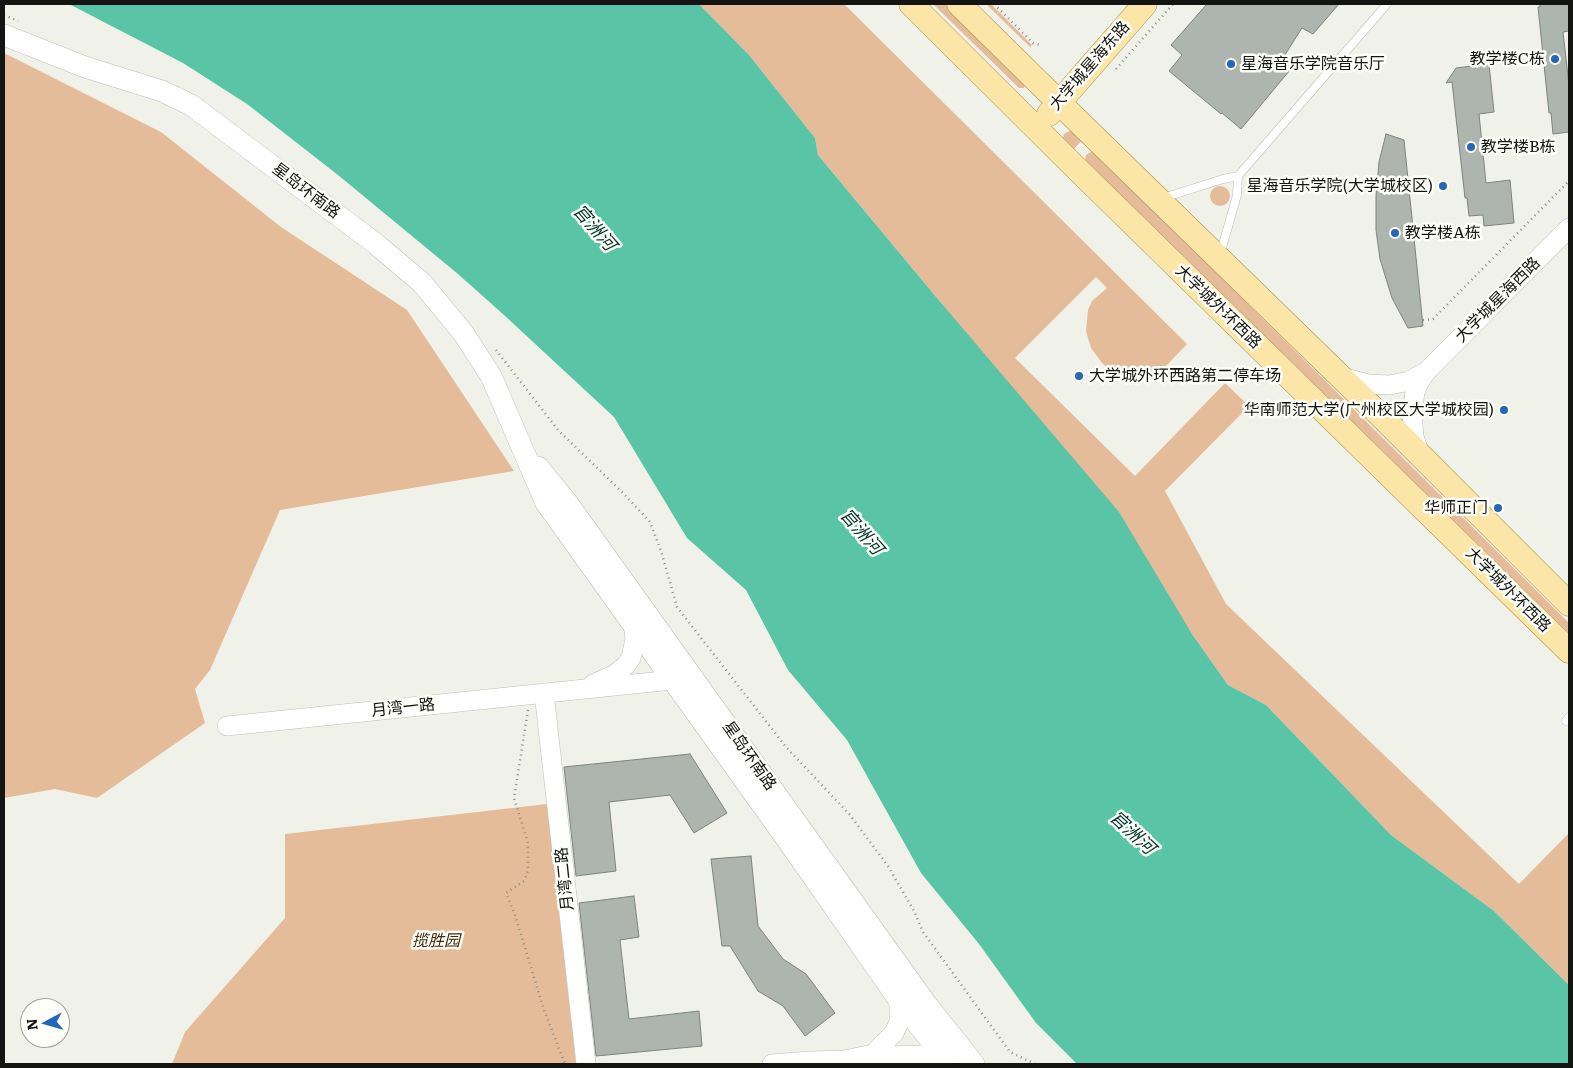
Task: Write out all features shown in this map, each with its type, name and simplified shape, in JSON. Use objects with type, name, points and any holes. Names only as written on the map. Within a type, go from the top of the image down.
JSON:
[{"type":"main road","name":"大学城外环西路","points":[[911,4],[1569,651]]},
{"type":"main road","name":"大学城外环西路","points":[[959,4],[1058,103],[1341,377],[1569,604]]},
{"type":"main road","name":"大学城星海东路","points":[[1036,128],[1144,4]]},
{"type":"main road","name":"星岛环南路","points":[[4,36],[86,67],[162,91],[191,104],[376,244],[422,282],[464,334],[491,376],[546,503],[899,1000],[949,1064]]},
{"type":"main road","points":[[1073,165],[1081,149],[1096,139]]},
{"type":"main road","name":"星岛环南路","points":[[523,449],[566,501],[927,1005],[974,1064]]},
{"type":"street","name":"大学城星海西路","points":[[1420,455],[1414,437],[1413,403],[1415,392],[1426,372],[1569,228]]},
{"type":"street","name":"大学城星海西路","points":[[1341,377],[1356,382],[1390,385],[1409,380],[1426,372]]},
{"type":"street","name":"月湾一路","points":[[578,690],[614,675],[626,666],[634,648],[633,624]]},
{"type":"street","name":"月湾一路","points":[[228,726],[672,680]]},
{"type":"street","name":"月湾二路","points":[[537,694],[586,1064]]},
{"type":"street","points":[[873,1054],[894,1033],[899,1022],[899,1000]]},
{"type":"street","points":[[772,1064],[846,1060],[873,1054],[888,1056],[924,1055],[945,1064]]},
{"type":"lane","points":[[1158,200],[1238,176],[1387,4]]},
{"type":"lane","points":[[1219,259],[1237,195],[1238,176]]},
{"type":"path","points":[[994,4],[1034,43],[1041,45]]},
{"type":"path","points":[[1116,69],[1173,4]]},
{"type":"path","points":[[1422,320],[1433,319],[1569,181]]},
{"type":"path","points":[[537,694],[514,798],[528,843],[528,870],[524,881],[506,893],[515,915],[544,1010],[565,1064]]},
{"type":"green space","points":[[699,4],[844,4],[1187,344],[1167,365],[1147,376],[1129,377],[1119,375],[1110,370],[1091,348],[1086,331],[1088,310],[1092,301],[1107,288],[1096,277],[1015,358],[1135,476],[1225,383],[1249,406],[1165,491],[1226,604],[1519,884],[1569,833],[1569,985],[1494,911],[1391,835],[1266,705],[1228,685],[1192,634],[942,304],[818,155],[815,138],[749,55]]},
{"type":"green space","points":[[933,4],[945,4],[1025,83],[1024,88],[1019,88]]},
{"type":"green space","points":[[986,4],[991,4],[1032,45],[1030,47]]},
{"type":"green space","points":[[4,53],[161,132],[281,227],[407,310],[514,471],[280,510],[210,670],[195,689],[205,723],[97,798],[55,789],[4,798]]},
{"type":"green space","points":[[1071,130],[1082,140],[1074,149],[1063,138],[1064,134]]},
{"type":"green space","points":[[1092,151],[1569,623],[1569,641],[1085,161],[1086,155]]},
{"type":"green space","points":[[1220,186],[1227,189],[1230,196],[1227,203],[1220,206],[1213,203],[1210,196],[1213,189]]},
{"type":"green space","name":"揽胜园","points":[[547,804],[576,1064],[172,1064],[185,1032],[285,918],[285,834]]},
{"type":"water","name":"官洲河","points":[[69,4],[699,4],[749,55],[815,138],[818,155],[1119,512],[1192,634],[1228,685],[1266,705],[1391,835],[1494,911],[1569,985],[1569,1064],[1077,1064],[1036,1023],[979,944],[921,873],[847,740],[788,670],[746,590],[687,538],[614,417],[458,274],[338,175],[247,104],[183,63]]},
{"type":"building","name":"星海音乐学院音乐厅","points":[[1207,4],[1339,4],[1313,34],[1302,28],[1283,58],[1290,70],[1241,129],[1169,71],[1182,55],[1171,45]]},
{"type":"building","name":"教学楼C栋","points":[[1540,4],[1569,4],[1569,31],[1563,32],[1569,85],[1569,132],[1553,134],[1551,113],[1549,113],[1538,7],[1540,7]]},
{"type":"building","name":"教学楼B栋","points":[[1489,64],[1494,112],[1479,114],[1486,183],[1510,180],[1514,223],[1484,226],[1483,215],[1469,216],[1467,198],[1465,198],[1452,82],[1446,83],[1456,68]]},
{"type":"building","name":"教学楼A栋","points":[[1386,134],[1404,140],[1423,326],[1408,328],[1392,298],[1380,259],[1376,230],[1376,196],[1379,162]]},
{"type":"building","points":[[690,754],[727,813],[694,833],[670,795],[609,802],[616,871],[576,876],[564,767]]},
{"type":"building","points":[[751,856],[758,926],[783,959],[806,974],[835,1013],[805,1036],[783,1006],[758,991],[730,946],[722,946],[711,859]]},
{"type":"building","points":[[634,896],[639,937],[620,940],[629,1019],[699,1011],[702,1046],[596,1056],[579,903]]},
{"type":"place","name":"教学楼C栋","points":[[1555,59]]},
{"type":"place","name":"星海音乐学院音乐厅","points":[[1231,64]]},
{"type":"place","name":"教学楼B栋","points":[[1471,147]]},
{"type":"place","name":"星海音乐学院(大学城校区)","points":[[1443,186]]},
{"type":"place","name":"教学楼A栋","points":[[1395,233]]},
{"type":"place","name":"大学城外环西路第二停车场","points":[[1079,376]]},
{"type":"place","name":"华南师范大学(广州校区大学城校园)","points":[[1504,410]]},
{"type":"place","name":"华师正门","points":[[1498,508]]}]
